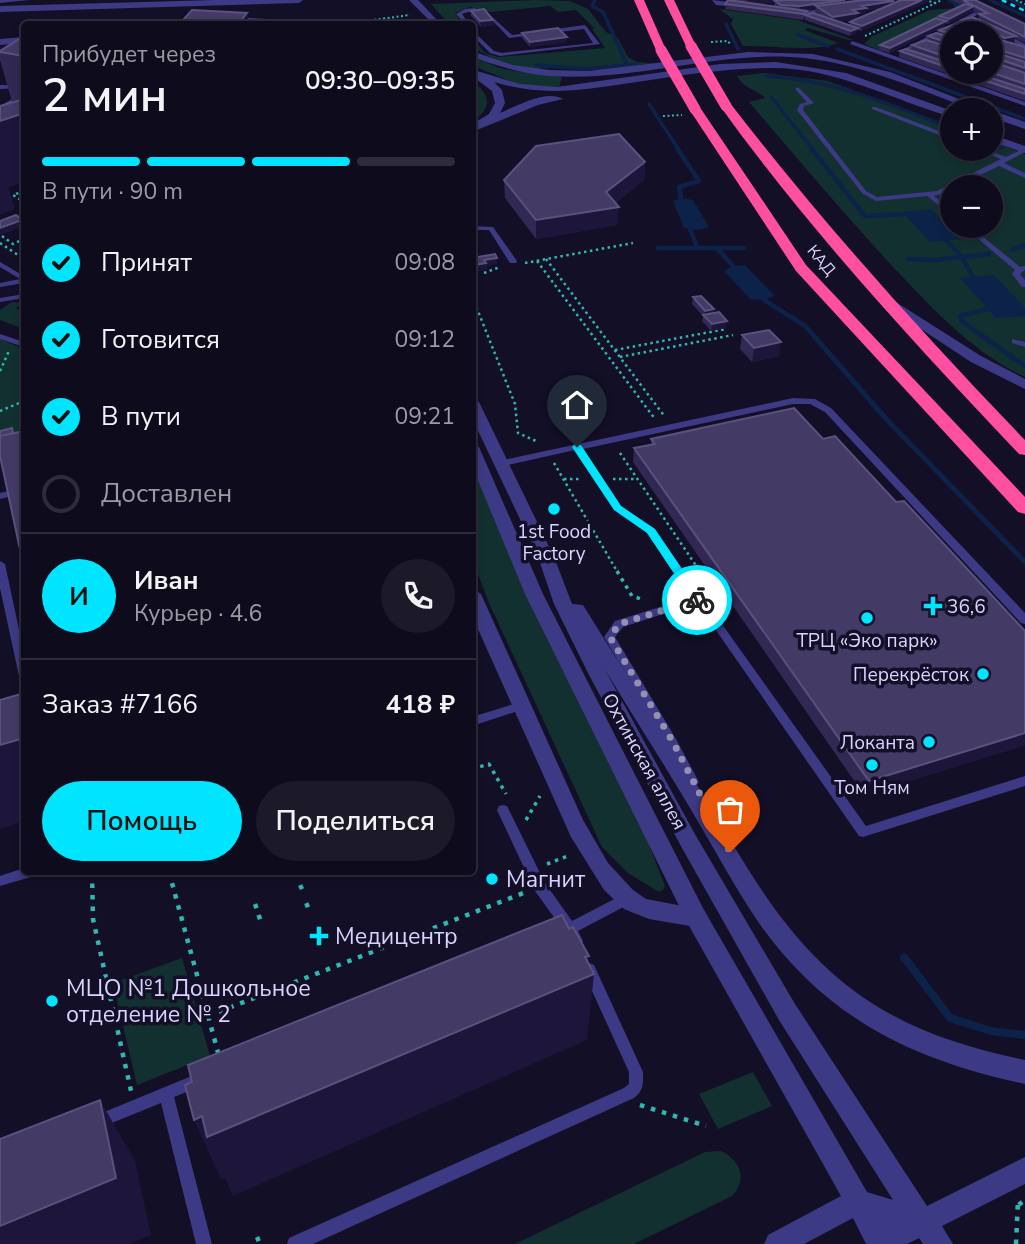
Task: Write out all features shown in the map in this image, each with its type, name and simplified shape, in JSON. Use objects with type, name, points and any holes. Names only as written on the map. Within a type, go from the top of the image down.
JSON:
[{"type":"highway","name":"КАД","points":[[639,0],[693,112],[802,268],[1025,508]]},
{"type":"highway","name":"КАД","points":[[669,0],[691,46],[726,106],[775,172],[876,292],[1025,450]]},
{"type":"street","points":[[0,9],[299,0]]},
{"type":"street","points":[[413,0],[434,21]]},
{"type":"street","points":[[0,42],[21,40]]},
{"type":"street","points":[[0,50],[21,48]]},
{"type":"street","points":[[476,55],[525,70],[572,75],[600,74],[744,55],[810,56],[858,66],[948,98]]},
{"type":"street","points":[[476,74],[519,87],[557,90],[720,66],[789,66],[843,75],[940,110]]},
{"type":"street","points":[[476,127],[536,102],[757,71],[826,78],[940,118]]},
{"type":"street","points":[[476,75],[491,84],[500,96],[498,109],[485,122]]},
{"type":"street","points":[[1003,118],[1025,126]]},
{"type":"street","points":[[1003,133],[1025,141]]},
{"type":"street","points":[[1003,142],[1025,150]]},
{"type":"street","points":[[876,292],[976,359],[1025,385]]},
{"type":"street","name":"Охтинская аллея","points":[[476,410],[503,463],[546,557],[563,604],[598,675],[729,914],[787,1012],[922,1221],[940,1244]]},
{"type":"street","name":"Охтинская аллея","points":[[476,456],[534,594],[696,917],[881,1244]]},
{"type":"street","points":[[546,557],[741,874],[777,930],[803,961],[839,995],[885,1026],[923,1046],[980,1064],[1025,1072]]},
{"type":"street","points":[[476,608],[583,840],[601,871],[626,899],[649,909],[696,917]]},
{"type":"street","points":[[881,1244],[1025,1170]]},
{"type":"street","points":[[777,1244],[856,1202],[922,1221]]},
{"type":"lane","points":[[0,1],[26,0]]},
{"type":"lane","points":[[717,0],[741,6]]},
{"type":"lane","points":[[795,13],[833,8]]},
{"type":"lane","points":[[465,21],[459,14],[467,9],[487,13],[512,37],[584,27],[597,44],[509,56],[492,52],[476,39]]},
{"type":"lane","points":[[781,11],[823,19]]},
{"type":"lane","points":[[961,21],[975,14]]},
{"type":"lane","points":[[968,18],[975,21]]},
{"type":"lane","points":[[224,19],[262,21]]},
{"type":"lane","points":[[915,55],[903,51],[940,31]]},
{"type":"lane","points":[[932,35],[940,37]]},
{"type":"lane","points":[[1003,35],[1025,46]]},
{"type":"lane","points":[[476,39],[490,38]]},
{"type":"lane","points":[[919,41],[930,45]]},
{"type":"lane","points":[[852,43],[1025,104]]},
{"type":"lane","points":[[1003,44],[1025,52]]},
{"type":"lane","points":[[0,87],[21,88]]},
{"type":"lane","points":[[798,89],[811,103],[802,105],[800,110],[868,196],[886,199],[939,193],[1002,161],[1025,176]]},
{"type":"lane","points":[[0,110],[21,96]]},
{"type":"lane","points":[[874,108],[940,133]]},
{"type":"lane","points":[[1003,161],[1025,150]]},
{"type":"lane","points":[[928,194],[940,204]]},
{"type":"lane","points":[[0,225],[21,216]]},
{"type":"lane","points":[[476,228],[491,228],[515,262]]},
{"type":"lane","points":[[982,238],[1022,269],[1016,274],[1025,285]]},
{"type":"lane","points":[[0,264],[21,278]]},
{"type":"lane","points":[[0,285],[21,281]]},
{"type":"lane","points":[[0,300],[21,296]]},
{"type":"lane","points":[[0,336],[21,344]]},
{"type":"lane","points":[[1015,341],[1025,345]]},
{"type":"lane","points":[[503,463],[793,401],[812,401],[828,410],[1025,620]]},
{"type":"lane","points":[[577,447],[618,508],[651,531],[863,832],[1025,781]]},
{"type":"lane","points":[[0,496],[21,491]]},
{"type":"lane","points":[[0,564],[21,662]]},
{"type":"lane","points":[[699,599],[619,624],[610,637],[673,742],[741,874]]},
{"type":"lane","points":[[476,721],[520,706]]},
{"type":"lane","points":[[295,1244],[629,1093],[636,1087],[636,1072],[570,929],[540,887],[517,837],[507,807]]},
{"type":"lane","points":[[0,881],[21,875]]},
{"type":"lane","points":[[545,940],[626,899]]},
{"type":"lane","points":[[85,1127],[223,1070]]},
{"type":"lane","points":[[166,1094],[204,1244]]},
{"type":"path","points":[[925,0],[936,3]]},
{"type":"path","points":[[867,34],[942,0]]},
{"type":"path","points":[[1016,0],[1025,4]]},
{"type":"path","points":[[366,21],[426,13]]},
{"type":"path","points":[[711,42],[728,41]]},
{"type":"path","points":[[663,116],[693,112]]},
{"type":"path","points":[[21,192],[13,195],[21,200]]},
{"type":"path","points":[[0,236],[13,244],[21,240]]},
{"type":"path","points":[[0,243],[18,255]]},
{"type":"path","points":[[515,262],[537,261],[633,243]]},
{"type":"path","points":[[545,259],[668,421]]},
{"type":"path","points":[[537,261],[658,423]]},
{"type":"path","points":[[484,273],[503,267]]},
{"type":"path","points":[[615,350],[726,329]]},
{"type":"path","points":[[620,357],[733,335]]},
{"type":"path","points":[[0,371],[9,351]]},
{"type":"path","points":[[0,411],[21,402]]},
{"type":"path","points":[[509,432],[518,433]]},
{"type":"path","points":[[630,451],[618,454],[709,585],[717,583]]},
{"type":"path","points":[[476,768],[489,764],[507,807]]},
{"type":"path","points":[[517,837],[540,796]]},
{"type":"path","points":[[532,869],[568,856]]},
{"type":"path","points":[[92,875],[93,919],[134,1107]]},
{"type":"path","points":[[172,875],[223,1070]]},
{"type":"path","points":[[299,888],[306,885]]},
{"type":"path","points":[[208,1016],[540,887]]},
{"type":"path","points":[[305,906],[313,903]]},
{"type":"path","points":[[254,904],[261,922]]},
{"type":"path","points":[[353,936],[357,945],[387,934],[392,944]]},
{"type":"path","points":[[318,942],[327,939]]},
{"type":"path","points":[[629,1093],[641,1106],[706,1126]]},
{"type":"path","points":[[1016,1244],[1018,1200],[1025,1210]]},
{"type":"green space","points":[[949,0],[966,8],[879,50],[864,44],[871,37],[930,10],[956,8]]},
{"type":"green space","points":[[570,1],[588,9],[606,32],[617,37],[628,57],[637,62],[653,63],[600,70],[516,67],[476,50],[476,43],[485,53],[498,57],[605,48],[592,29],[594,28],[576,10],[558,12],[550,6],[491,12],[470,7],[455,13],[460,21],[446,21],[431,4]]},
{"type":"green space","points":[[719,9],[797,20],[854,40],[808,28],[805,30],[838,43],[817,48],[743,46],[731,24],[733,19]]},
{"type":"green space","points":[[476,59],[503,69],[562,77],[559,87],[526,87],[476,67]]},
{"type":"green space","points":[[765,73],[828,81],[940,122],[940,161],[1003,161],[1003,146],[1025,154],[1025,377],[971,343],[875,248],[749,102],[765,98],[744,85],[737,76]]},
{"type":"green space","points":[[476,84],[484,92],[487,102],[476,120]]},
{"type":"green space","points":[[12,302],[21,303],[16,308],[21,312],[21,328],[0,320],[0,310]]},
{"type":"green space","points":[[0,339],[21,348],[21,444],[0,437]]},
{"type":"green space","points":[[476,474],[640,822],[665,886],[663,890],[659,892],[628,873],[602,847],[489,603],[476,569]]},
{"type":"green space","points":[[182,958],[210,1056],[137,1085],[113,983]]},
{"type":"green space","points":[[753,1072],[772,1106],[718,1129],[699,1094]]},
{"type":"green space","points":[[721,1151],[733,1159],[740,1170],[740,1183],[732,1196],[634,1244],[515,1244],[705,1152]]},
{"type":"water","points":[[681,198],[693,200],[709,227],[699,230],[684,228],[673,201]]},
{"type":"water","points":[[931,209],[940,218],[940,238],[960,239],[930,242],[902,212]]},
{"type":"water","points":[[745,265],[775,296],[764,300],[750,299],[724,271],[733,266]]},
{"type":"water","points":[[994,275],[1025,308],[1025,316],[996,318],[960,278]]},
{"type":"building","points":[[728,0],[807,11],[804,14],[725,4]]},
{"type":"building","points":[[845,0],[800,6],[781,5],[775,1]]},
{"type":"building","points":[[864,0],[894,1],[862,6],[866,8],[853,10],[858,13],[833,17],[816,6]]},
{"type":"building","points":[[901,0],[922,0],[862,26],[850,22]]},
{"type":"building","points":[[963,0],[975,0],[1025,24],[1025,37],[1003,26],[1003,21],[993,21],[979,14],[988,13]]},
{"type":"building","points":[[965,4],[974,6],[949,19],[939,16]]},
{"type":"building","points":[[484,9],[493,20],[480,21],[471,11]]},
{"type":"building","points":[[192,10],[247,13],[241,21],[183,20]]},
{"type":"building","points":[[813,13],[858,28],[851,31],[805,15]]},
{"type":"building","points":[[972,17],[981,21],[964,21],[962,20]]},
{"type":"building","points":[[936,18],[946,21],[940,21],[940,24],[890,48],[880,45]]},
{"type":"building","points":[[558,28],[567,37],[530,42],[522,33]]},
{"type":"building","points":[[1003,30],[1016,36],[1005,38]]},
{"type":"building","points":[[940,34],[940,40],[928,36]]},
{"type":"building","points":[[21,38],[21,56],[0,51]]},
{"type":"building","points":[[926,40],[940,44],[940,55],[912,45]]},
{"type":"building","points":[[1003,41],[1025,47],[1025,58],[1003,51]]},
{"type":"building","points":[[906,49],[940,60],[940,65],[900,51]]},
{"type":"building","points":[[1003,55],[1025,62],[1025,68],[1003,60]]},
{"type":"building","points":[[1003,65],[1025,73],[1025,84],[1003,76]]},
{"type":"building","points":[[1003,82],[1025,89],[1025,94],[995,84],[1003,84]]},
{"type":"building","points":[[21,100],[21,114],[0,121],[0,106]]},
{"type":"building","points":[[619,134],[645,162],[606,192],[619,207],[536,220],[504,180],[536,146]]},
{"type":"building","points":[[16,215],[21,219],[0,228],[0,221]]},
{"type":"building","points":[[495,254],[497,258],[484,260],[486,263],[476,265],[476,257]]},
{"type":"building","points":[[701,296],[714,309],[705,311],[693,297]]},
{"type":"building","points":[[719,312],[727,321],[712,324],[703,315]]},
{"type":"building","points":[[769,330],[781,342],[754,348],[742,335]]},
{"type":"building","name":"ТРЦ «Эко парк»","points":[[794,408],[823,439],[835,436],[896,502],[904,501],[1025,631],[1025,733],[869,781],[634,448],[655,444],[651,439]]},
{"type":"building","points":[[12,428],[13,433],[0,437],[0,431]]},
{"type":"building","points":[[21,432],[21,554],[0,456],[0,436]]},
{"type":"building","points":[[21,694],[21,739],[0,745],[0,700]]},
{"type":"building","points":[[562,915],[569,929],[573,927],[589,956],[585,957],[594,974],[207,1137],[202,1116],[194,1120],[185,1085],[192,1082],[188,1065]]},
{"type":"building","points":[[100,1100],[116,1178],[0,1226],[0,1139]]},
{"type":"waterway","points":[[595,0],[592,6],[603,12],[627,65]]},
{"type":"waterway","points":[[949,0],[962,7],[958,9]]},
{"type":"waterway","points":[[990,0],[1025,16]]},
{"type":"waterway","points":[[1011,0],[1025,7]]},
{"type":"waterway","points":[[726,24],[738,49]]},
{"type":"waterway","points":[[798,35],[828,46]]},
{"type":"waterway","points":[[837,49],[1025,119]]},
{"type":"waterway","points":[[627,65],[637,64]]},
{"type":"waterway","points":[[536,65],[586,69],[627,65]]},
{"type":"waterway","points":[[766,76],[791,78],[838,88],[884,102],[940,124]]},
{"type":"waterway","points":[[772,98],[813,150]]},
{"type":"waterway","points":[[649,104],[679,150]]},
{"type":"waterway","points":[[677,148],[699,181],[679,187],[681,198]]},
{"type":"waterway","points":[[811,148],[865,216],[904,214]]},
{"type":"waterway","points":[[690,229],[697,247]]},
{"type":"waterway","points":[[946,240],[962,257]]},
{"type":"waterway","points":[[1012,250],[1025,245]]},
{"type":"waterway","points":[[658,248],[717,248]]},
{"type":"waterway","points":[[717,248],[744,248]]},
{"type":"waterway","points":[[717,248],[733,266]]},
{"type":"waterway","points":[[962,257],[989,254]]},
{"type":"waterway","points":[[908,259],[962,257]]},
{"type":"waterway","points":[[962,257],[973,277]]},
{"type":"waterway","points":[[764,300],[805,326],[815,337]]},
{"type":"waterway","points":[[983,337],[962,321],[960,316],[988,309]]},
{"type":"waterway","points":[[813,335],[888,421],[1025,562]]},
{"type":"waterway","points":[[981,335],[1025,366]]},
{"type":"waterway","points":[[904,957],[950,1018],[991,1031],[1025,1035]]},
{"type":"railway","points":[[1002,0],[1025,11]]},
{"type":"way so far","points":[[697,600],[619,624],[610,637],[673,742],[730,852]]},
{"type":"place","name":"1st Food Factory","points":[[554,509]]},
{"type":"place","name":"36,6","points":[[933,606]]},
{"type":"place","name":"ТРЦ «Эко парк»","points":[[867,618]]},
{"type":"place","name":"Перекрёсток","points":[[983,674]]},
{"type":"place","name":"Локанта","points":[[929,742]]},
{"type":"place","name":"Том Ням","points":[[872,765]]},
{"type":"place","name":"Магнит","points":[[492,879]]},
{"type":"place","name":"Медицентр","points":[[319,936]]},
{"type":"place","name":"МЦО №1 Дошкольное отделение № 2","points":[[52,1001]]},
{"type":"route","points":[[577,447],[618,508],[651,531],[699,599],[697,600]]}]
